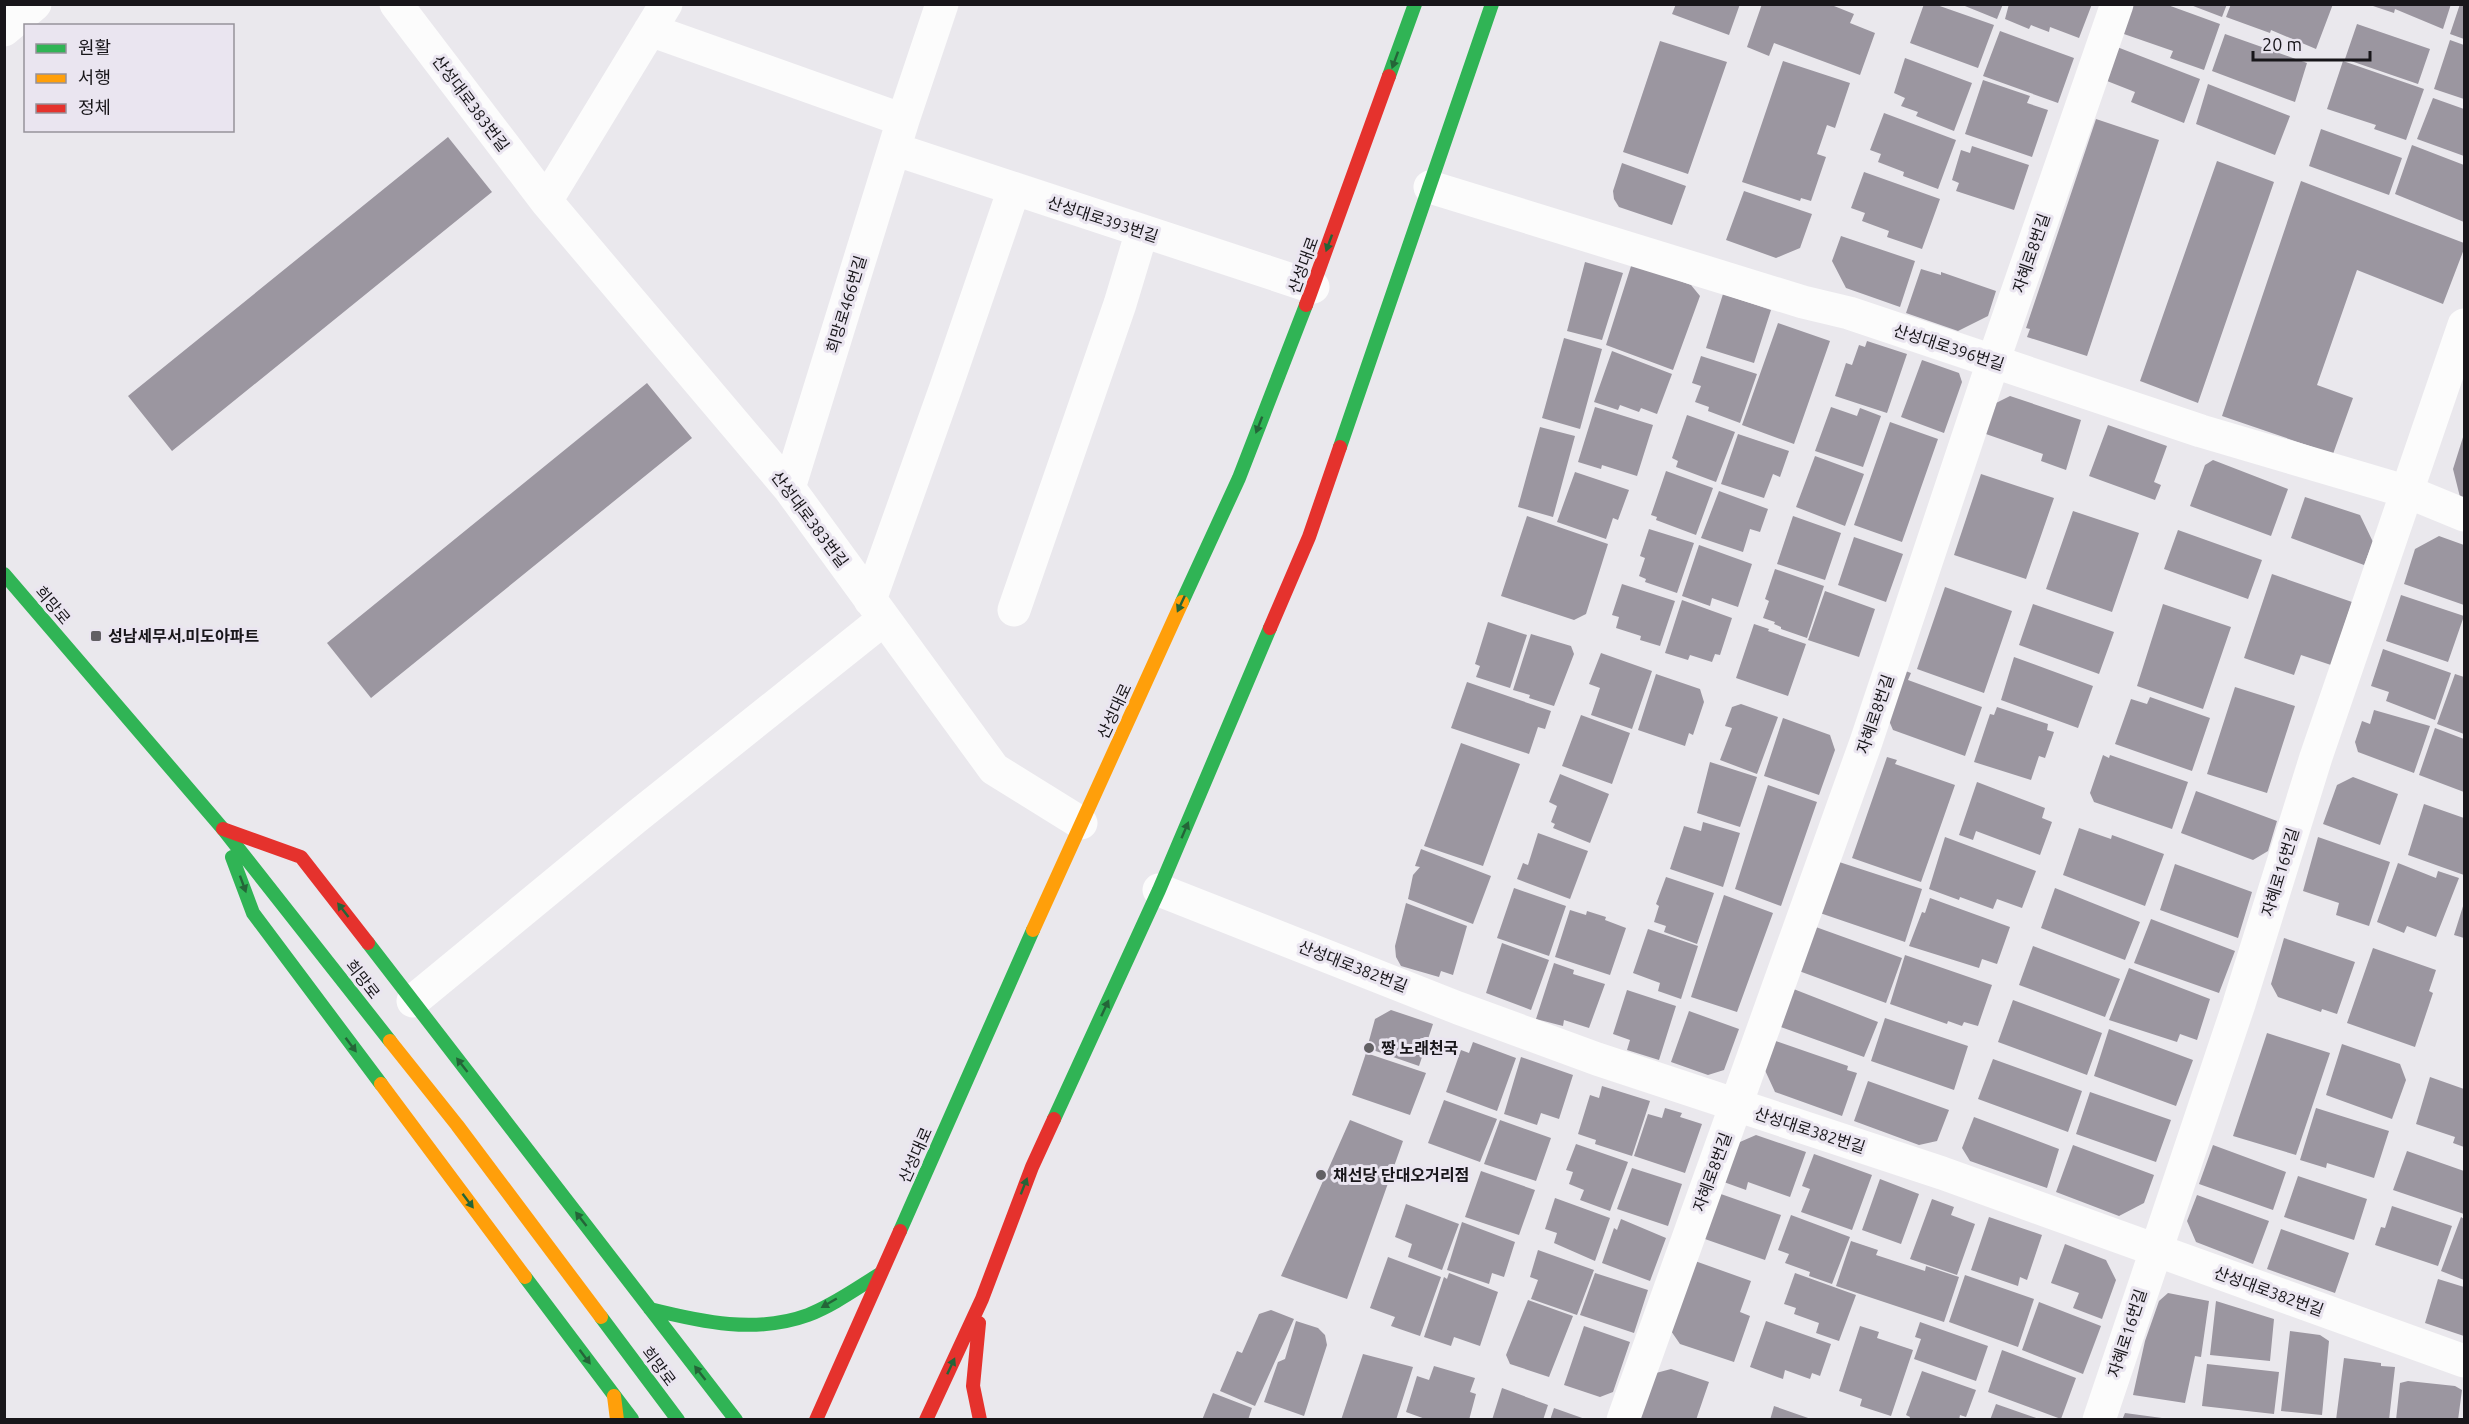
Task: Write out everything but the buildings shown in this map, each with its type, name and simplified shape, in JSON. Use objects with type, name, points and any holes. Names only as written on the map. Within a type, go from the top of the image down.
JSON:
[{"type":"main road","name":"산성대로","points":[[816,1419],[1081,823],[1239,478],[1312,287],[1415,4]]},
{"type":"main road","points":[[926,1419],[982,1299],[1032,1167],[1159,890],[1309,537],[1492,4]]},
{"type":"main road","name":"희망로","points":[[4,574],[223,830],[457,1125],[678,1419]]},
{"type":"main road","points":[[223,830],[301,857],[736,1419]]},
{"type":"main road","points":[[223,830],[253,913],[632,1419]]},
{"type":"main road","points":[[650,1309],[703,1323],[735,1326],[771,1324],[809,1315],[880,1274]]},
{"type":"main road","points":[[980,1419],[974,1386],[982,1299]]},
{"type":"main road","points":[[614,1396],[617,1419]]},
{"type":"street","points":[[4,30],[35,4]]},
{"type":"street","name":"산성대로383번길","points":[[396,4],[546,201],[789,488],[993,769],[1081,823]]},
{"type":"street","name":"희망로466번길","points":[[789,488],[899,134],[942,4]]},
{"type":"street","name":"자혜로8번길","points":[[1623,1419],[1866,742],[1993,362],[2117,4]]},
{"type":"street","points":[[546,201],[658,17],[899,134]]},
{"type":"street","name":"산성대로393번길","points":[[899,134],[1014,189],[1312,287]]},
{"type":"street","name":"산성대로396번길","points":[[1430,187],[1792,298],[1849,313],[2201,431],[2408,492],[2464,514]]},
{"type":"street","points":[[412,1001],[644,811],[877,609],[946,387],[1014,189]]},
{"type":"street","points":[[1014,610],[1120,304],[1142,231]]},
{"type":"street","name":"자혜로16번길","points":[[2099,1419],[2239,1004],[2316,757],[2464,325]]},
{"type":"street","name":"산성대로382번길","points":[[1159,890],[1458,1008],[1736,1106],[1942,1173],[2464,1361]]},
{"type":"traffic: fast","points":[[1389,76],[1415,4]]},
{"type":"traffic: fast","points":[[1340,447],[1492,4]]},
{"type":"traffic: fast","points":[[1182,602],[1239,478],[1306,305]]},
{"type":"traffic: fast","points":[[4,574],[223,829],[390,1041]]},
{"type":"traffic: fast","points":[[1054,1119],[1159,890],[1270,628]]},
{"type":"traffic: fast","points":[[232,857],[253,913],[381,1084]]},
{"type":"traffic: fast","points":[[900,1231],[1033,930]]},
{"type":"traffic: fast","points":[[368,943],[736,1420]]},
{"type":"traffic: fast","points":[[650,1309],[709,1322],[769,1324],[788,1321],[818,1311],[880,1274]]},
{"type":"traffic: fast","points":[[525,1277],[632,1419]]},
{"type":"traffic: fast","points":[[601,1317],[678,1420]]},
{"type":"traffic: slow","points":[[1033,930],[1182,602]]},
{"type":"traffic: slow","points":[[390,1041],[457,1125],[601,1317]]},
{"type":"traffic: slow","points":[[381,1084],[525,1277]]},
{"type":"traffic: slow","points":[[614,1396],[617,1420]]},
{"type":"traffic: jam","points":[[1306,305],[1389,76]]},
{"type":"traffic: jam","points":[[1270,628],[1309,537],[1340,447]]},
{"type":"traffic: jam","points":[[223,829],[301,857],[368,943]]},
{"type":"traffic: jam","points":[[926,1420],[982,1299],[1032,1167],[1054,1119]]},
{"type":"traffic: jam","points":[[816,1420],[900,1231]]},
{"type":"traffic: jam","points":[[979,1323],[973,1386],[980,1420]]},
{"type":"place","name":"성남세무서.미도아파트","points":[[96,636]]},
{"type":"place","name":"짱 노래천국","points":[[1369,1048]]},
{"type":"place","name":"채선당 단대오거리점","points":[[1321,1175]]}]
